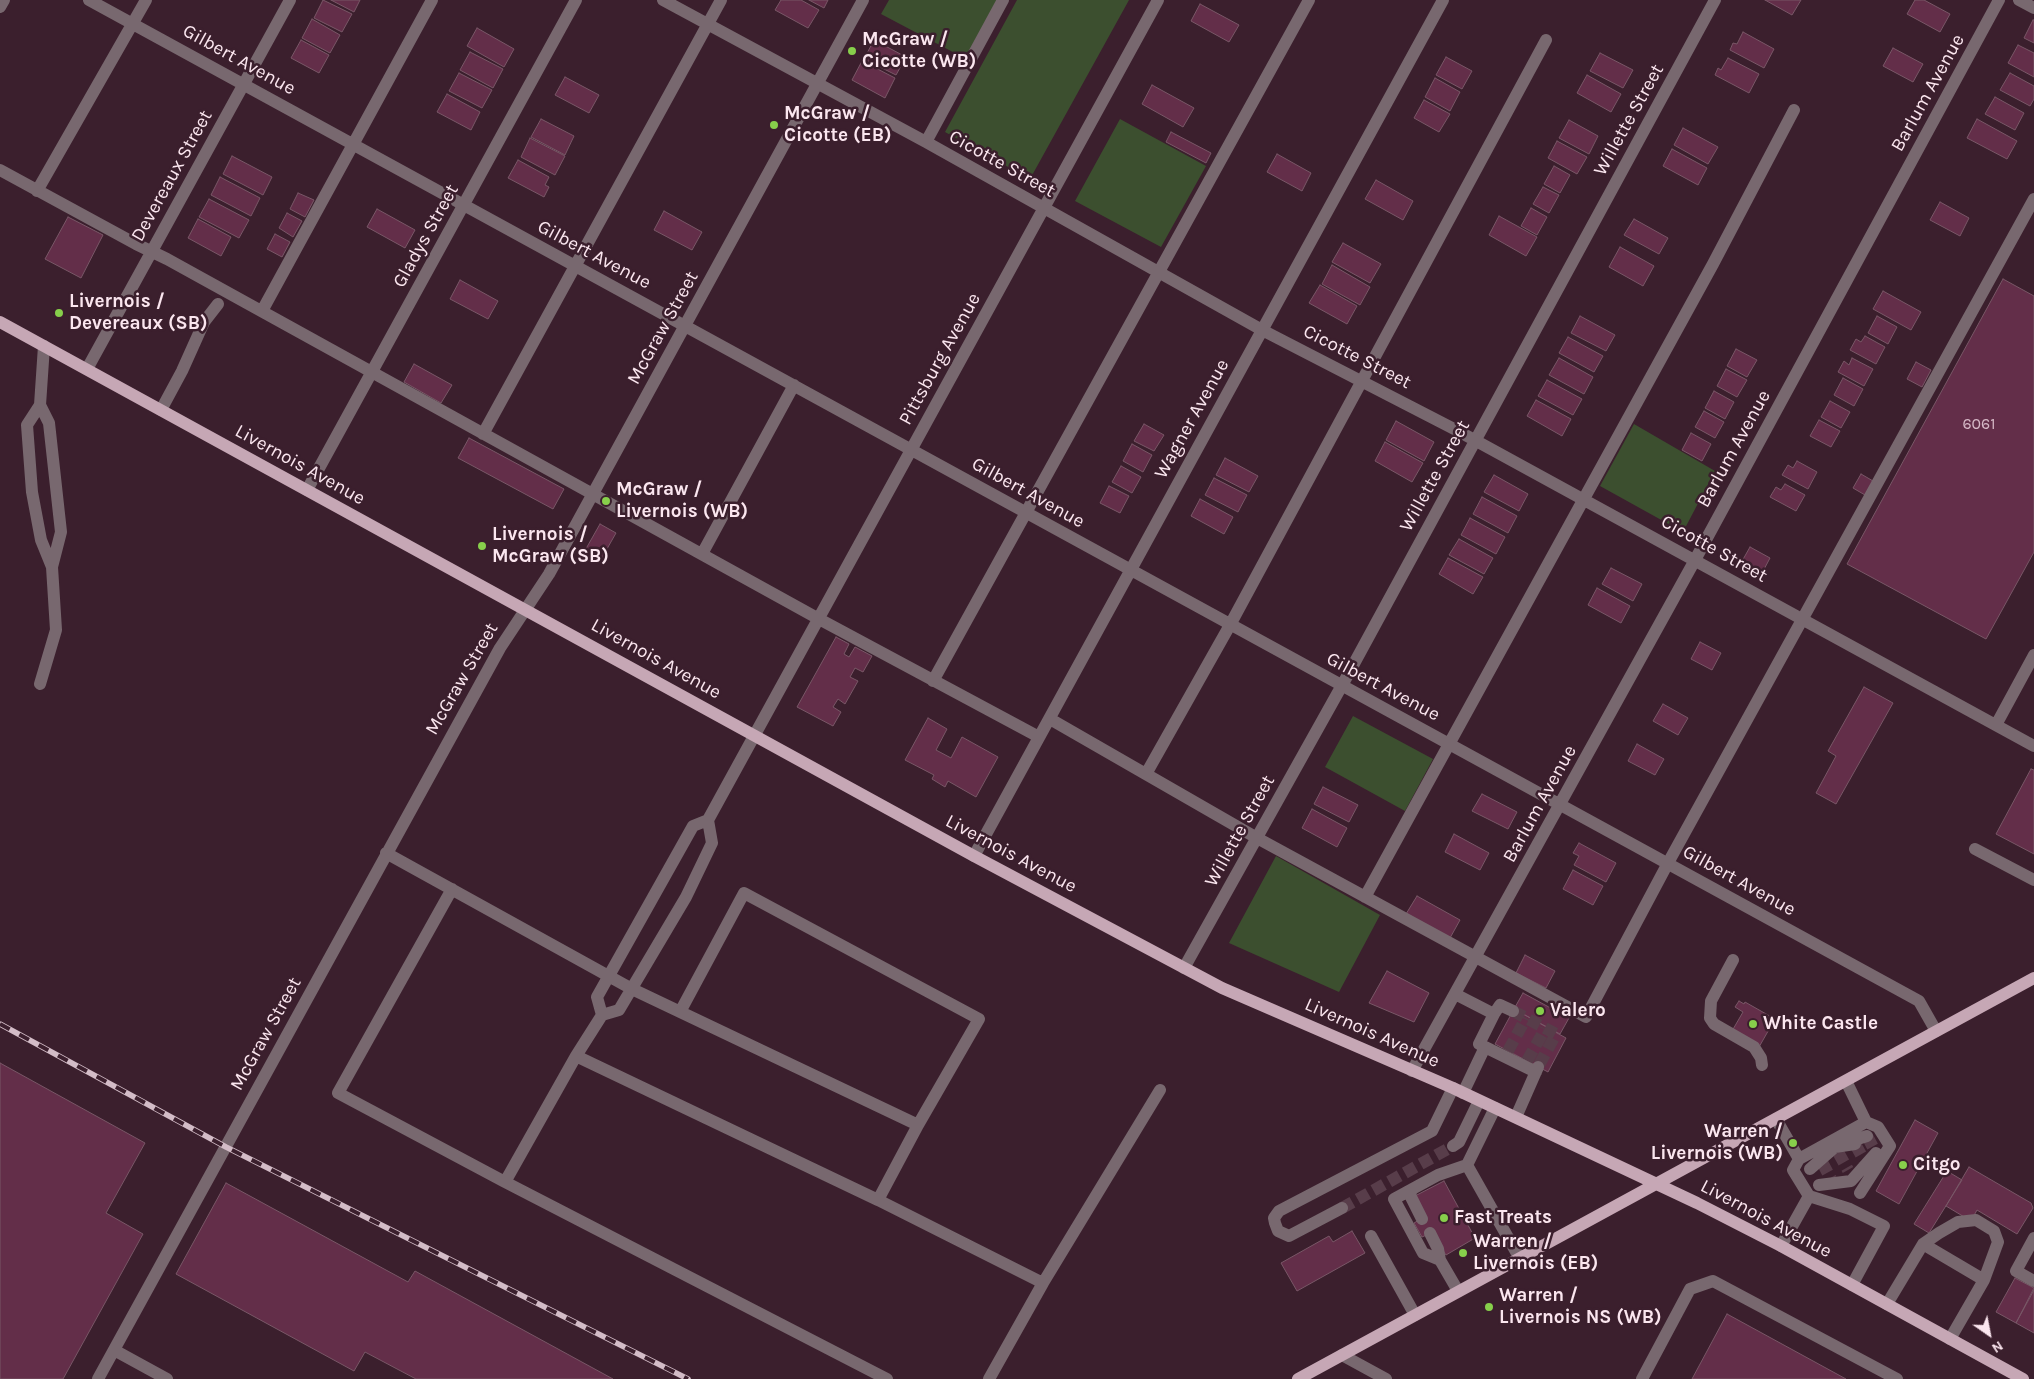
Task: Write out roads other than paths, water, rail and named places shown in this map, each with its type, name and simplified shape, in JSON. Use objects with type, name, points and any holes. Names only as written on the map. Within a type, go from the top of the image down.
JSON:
[{"type":"main road","name":"Livernois Avenue","points":[[0,322],[974,856],[1222,988],[1516,1117],[1656,1184],[1781,1246],[2023,1379]]},
{"type":"main road","points":[[1298,1379],[2034,978]]},
{"type":"street","points":[[0,7],[4,0]]},
{"type":"street","name":"Gilbert Avenue","points":[[89,0],[1919,1001],[1936,1031]]},
{"type":"street","points":[[37,191],[146,0]]},
{"type":"street","name":"Devereaux Street","points":[[88,369],[290,0]]},
{"type":"street","points":[[262,312],[432,0]]},
{"type":"street","name":"Gladys Street","points":[[307,490],[576,0]]},
{"type":"street","name":"Cicotte Street","points":[[663,0],[926,142],[1262,330],[1475,440],[2034,746]]},
{"type":"street","points":[[483,434],[721,0]]},
{"type":"street","name":"McGraw Street","points":[[98,1379],[386,852],[500,648],[549,574],[863,0]]},
{"type":"street","points":[[926,142],[1004,0]]},
{"type":"street","name":"Pittsburg Avenue","points":[[708,820],[1158,0]]},
{"type":"street","points":[[933,681],[1309,0]]},
{"type":"street","name":"Wagner Avenue","points":[[974,856],[1443,0]]},
{"type":"street","name":"Willette Street","points":[[1184,968],[1258,838],[1715,0]]},
{"type":"street","name":"Barlum Avenue","points":[[1412,1071],[1695,560],[1999,0]]},
{"type":"street","points":[[2019,0],[2034,8]]},
{"type":"street","points":[[1146,774],[1363,382],[1546,40]]},
{"type":"street","points":[[1365,897],[1584,499],[1794,110]]},
{"type":"street","points":[[0,170],[373,372],[819,619],[1039,738]]},
{"type":"street","points":[[1050,719],[1258,838],[1586,1017],[1668,863],[2034,199]]},
{"type":"street","points":[[161,410],[182,371],[204,322],[218,304]]},
{"type":"street","points":[[44,346],[40,405],[27,425],[32,492],[41,540],[52,567]]},
{"type":"street","points":[[702,554],[794,385]]},
{"type":"street","points":[[40,405],[49,423],[61,532],[52,567],[56,630],[40,684]]},
{"type":"street","points":[[1996,725],[2034,655]]},
{"type":"street","points":[[506,1182],[576,1056],[602,1015],[619,1010],[686,897],[712,843],[708,820],[693,826],[596,997],[602,1015]]},
{"type":"street","points":[[1975,849],[2034,880]]},
{"type":"street","points":[[386,852],[608,977],[918,1125]]},
{"type":"street","points":[[452,889],[338,1094],[887,1379]]},
{"type":"street","points":[[680,1012],[744,893],[979,1019],[918,1125],[878,1200]]},
{"type":"street","points":[[1733,960],[1711,1001],[1710,1018],[1714,1024],[1754,1047],[1761,1058],[1762,1065]]},
{"type":"street","points":[[1456,994],[1494,1014]]},
{"type":"street","points":[[1513,1012],[1500,1004],[1479,1044],[1507,1054],[1531,1067],[1516,1117]]},
{"type":"street","points":[[1342,1208],[1289,1236],[1278,1231],[1274,1218],[1279,1211],[1432,1131],[1485,1047]]},
{"type":"street","points":[[576,1056],[878,1200],[1043,1283]]},
{"type":"street","points":[[1846,1081],[1866,1122],[1878,1127],[1890,1146],[1850,1209]]},
{"type":"street","points":[[989,1379],[1043,1283],[1160,1090]]},
{"type":"street","points":[[1453,1146],[1459,1142],[1479,1101]]},
{"type":"street","points":[[1440,1260],[1423,1254],[1394,1199],[1438,1175],[1467,1165],[1496,1108]]},
{"type":"street","points":[[1776,1119],[1799,1159]]},
{"type":"street","points":[[1810,1169],[1866,1122]]},
{"type":"street","points":[[1852,1285],[1884,1226],[1850,1209],[1809,1196],[1793,1170],[1799,1159],[1867,1136]]},
{"type":"street","points":[[1822,1162],[1835,1147],[1854,1144]]},
{"type":"street","points":[[1819,1185],[1849,1175],[1876,1153]]},
{"type":"street","points":[[1831,1179],[1849,1175],[1864,1160]]},
{"type":"street","points":[[1467,1165],[1519,1257]]},
{"type":"street","points":[[1849,1175],[1860,1193]]},
{"type":"street","points":[[1412,1189],[1410,1195],[1422,1219]]},
{"type":"street","points":[[1781,1246],[1809,1196]]},
{"type":"street","points":[[1887,1304],[1924,1244],[1958,1222],[1976,1220],[1994,1231],[1998,1242],[1984,1280],[1950,1339]]},
{"type":"street","points":[[1430,1233],[1438,1249],[1440,1260],[1458,1291]]},
{"type":"street","points":[[1371,1236],[1415,1315]]},
{"type":"street","points":[[2034,1238],[2016,1271],[2034,1281]]},
{"type":"street","points":[[1924,1244],[1984,1280]]},
{"type":"street","points":[[1642,1379],[1690,1289],[1713,1280],[1896,1379]]},
{"type":"street","points":[[114,1350],[167,1379]]},
{"type":"street","points":[[1342,1355],[1386,1379]]},
{"type":"tunnel","points":[[1513,1011],[1556,1034],[1538,1067]]},
{"type":"tunnel","points":[[1508,1051],[1526,1018]]},
{"type":"tunnel","points":[[1527,1061],[1545,1029]]},
{"type":"tunnel","points":[[1867,1136],[1876,1153]]},
{"type":"tunnel","points":[[1855,1144],[1864,1160]]},
{"type":"tunnel","points":[[1342,1208],[1453,1146]]},
{"type":"tunnel","points":[[1838,1152],[1848,1170]]},
{"type":"tunnel","points":[[1822,1162],[1831,1179]]},
{"type":"railway","points":[[0,1024],[226,1147],[688,1379]]},
{"type":"place","name":"McGraw / Cicotte (WB)","points":[[852,51]]},
{"type":"place","name":"McGraw / Cicotte (EB)","points":[[774,125]]},
{"type":"place","name":"Livernois / Devereaux (SB)","points":[[59,313]]},
{"type":"place","name":"McGraw / Livernois (WB)","points":[[606,501]]},
{"type":"place","name":"Livernois / McGraw (SB)","points":[[482,546]]},
{"type":"place","name":"Valero","points":[[1540,1011]]},
{"type":"place","name":"White Castle","points":[[1753,1024]]},
{"type":"place","name":"Warren / Livernois (WB)","points":[[1793,1143]]},
{"type":"place","name":"Citgo","points":[[1903,1165]]},
{"type":"place","name":"Fast Treats","points":[[1444,1218]]},
{"type":"place","name":"Warren / Livernois (EB)","points":[[1463,1253]]},
{"type":"place","name":"Warren / Livernois NS (WB)","points":[[1489,1307]]}]
